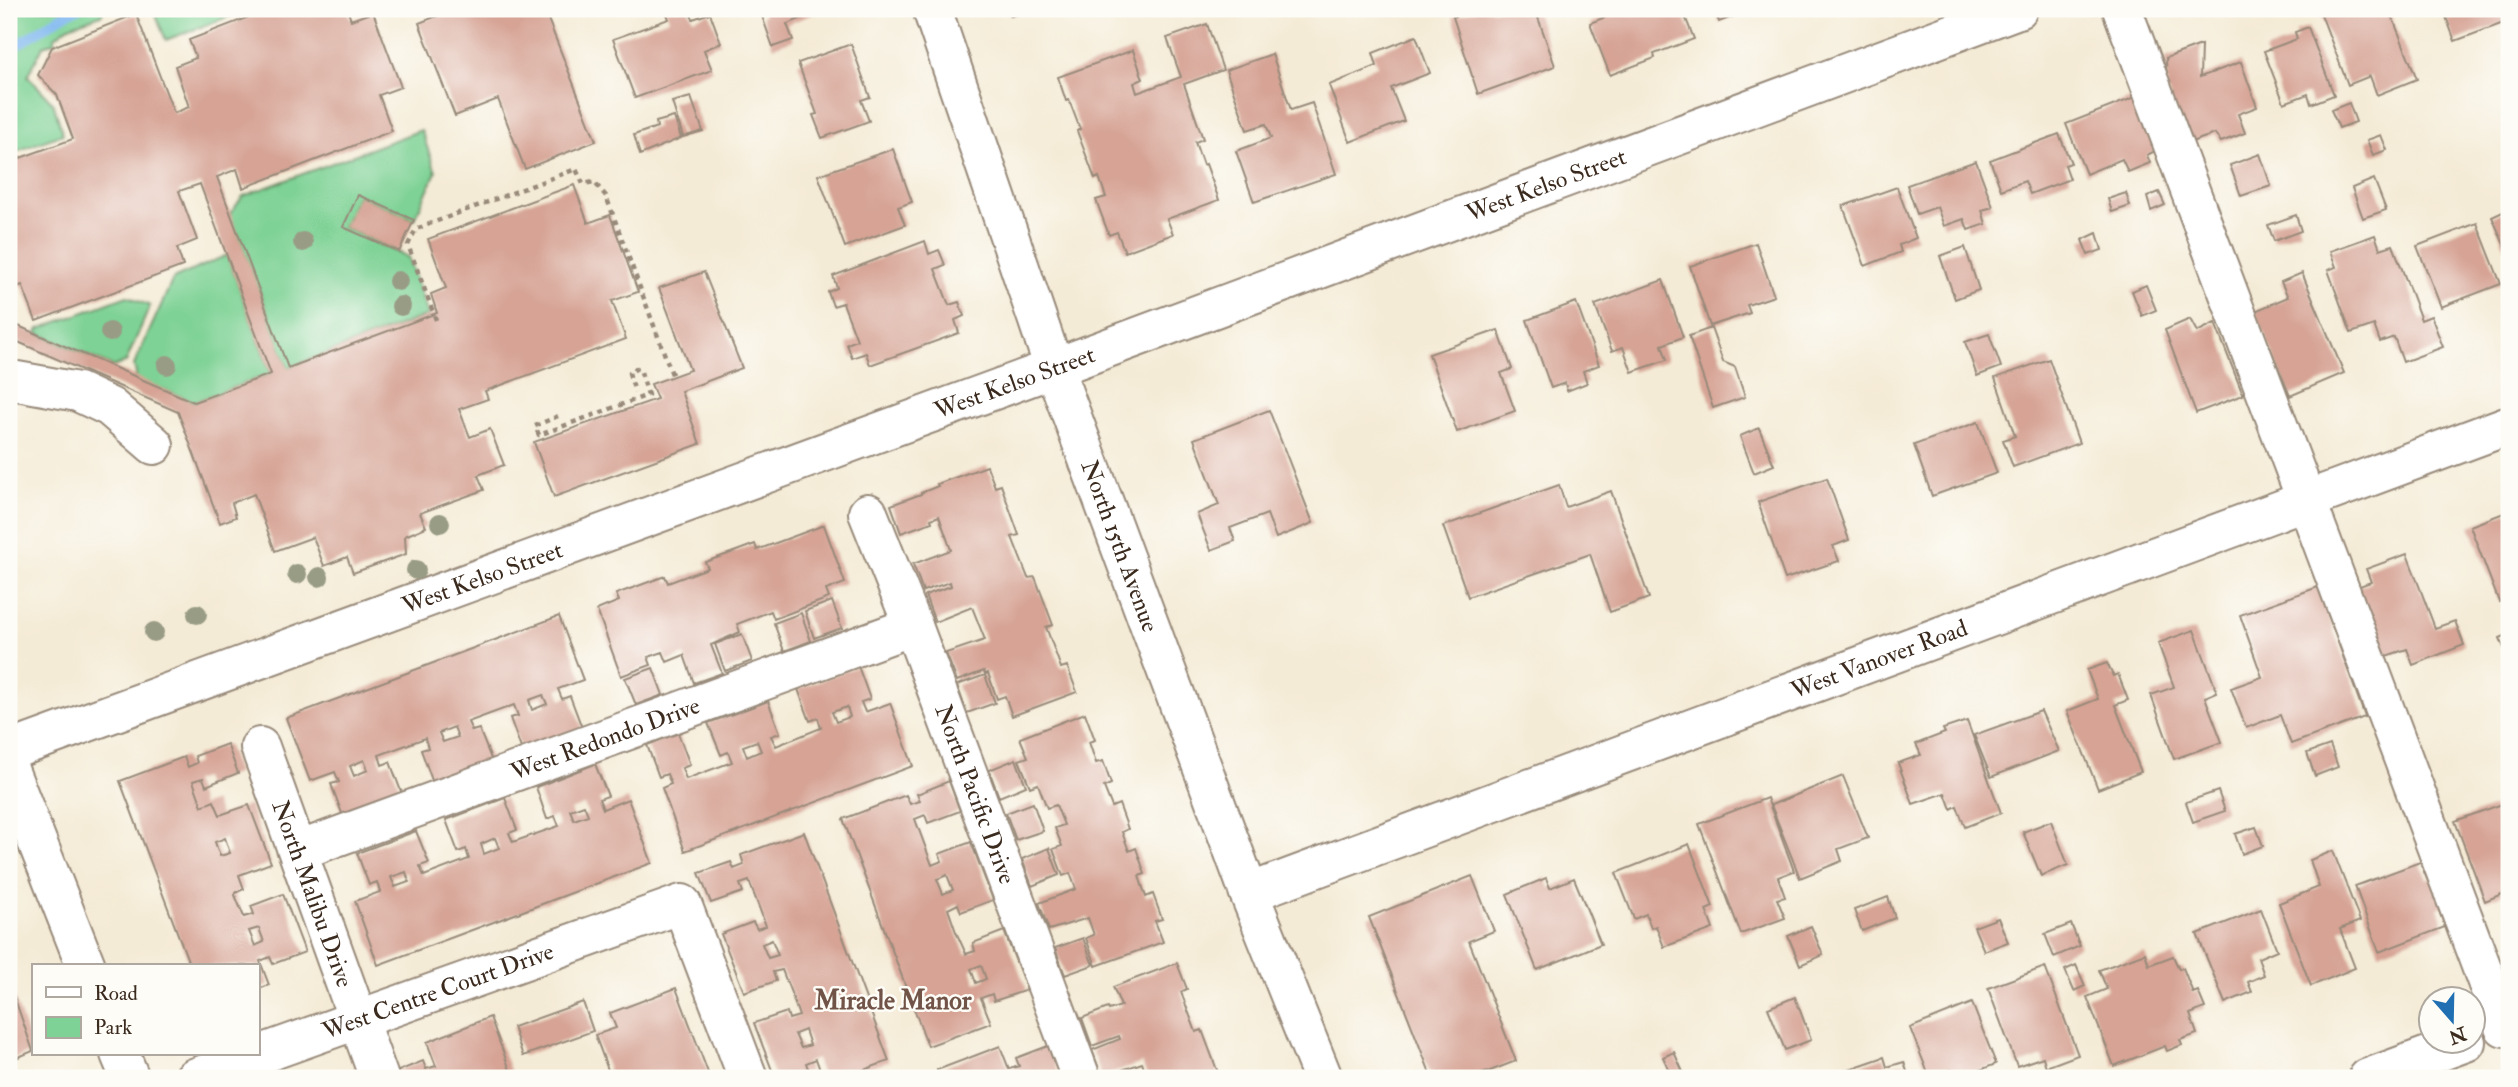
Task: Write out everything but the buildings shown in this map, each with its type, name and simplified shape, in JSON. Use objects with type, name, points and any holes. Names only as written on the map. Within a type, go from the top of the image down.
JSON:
[{"type":"street","name":"North 15th Avenue","points":[[932,9],[1054,368],[1250,893],[1324,1078]]},
{"type":"street","name":"West Kelso Street","points":[[9,751],[1054,368],[2018,9]]},
{"type":"street","points":[[2122,9],[2306,500],[2495,1031]]},
{"type":"street","points":[[9,383],[16,381],[78,392],[110,407],[154,445]]},
{"type":"street","name":"West Vanover Road","points":[[1250,893],[2509,425]]},
{"type":"street","name":"North Pacific Drive","points":[[867,513],[913,626],[1081,1078]]},
{"type":"street","name":"West Redondo Drive","points":[[298,851],[913,626]]},
{"type":"street","name":"North Malibu Drive","points":[[260,747],[379,1078]]},
{"type":"street","points":[[9,770],[85,964]]},
{"type":"street","name":"West Centre Court Drive","points":[[259,1054],[682,904],[748,1078]]},
{"type":"street","points":[[121,1056],[130,1078]]},
{"type":"street","name":"West Centre Court Drive","points":[[194,1078],[254,1056]]},
{"type":"street","points":[[2368,1078],[2426,1056]]},
{"type":"path","points":[[436,320],[408,245],[416,229],[576,169],[583,184],[594,181],[606,196],[673,377]]},
{"type":"path","points":[[558,416],[535,426],[539,435],[648,395],[639,369],[629,373],[635,392]]},
{"type":"green space","points":[[9,9],[104,9],[101,15],[69,26],[54,38],[55,42],[43,46],[28,76],[53,103],[63,134],[9,154]]},
{"type":"green space","points":[[153,9],[249,9],[166,40]]},
{"type":"green space","points":[[421,130],[436,172],[414,220],[358,195],[343,227],[408,257],[428,315],[288,368],[230,214],[243,196]]},
{"type":"green space","points":[[227,255],[271,374],[194,402],[137,379],[134,365],[173,279]]},
{"type":"green space","points":[[127,296],[150,306],[126,362],[113,367],[37,333],[39,329]]},
{"type":"waterway","points":[[9,50],[67,13],[78,9]]},
{"type":"district","name":"Miracle Manor","points":[[893,1000]]}]
